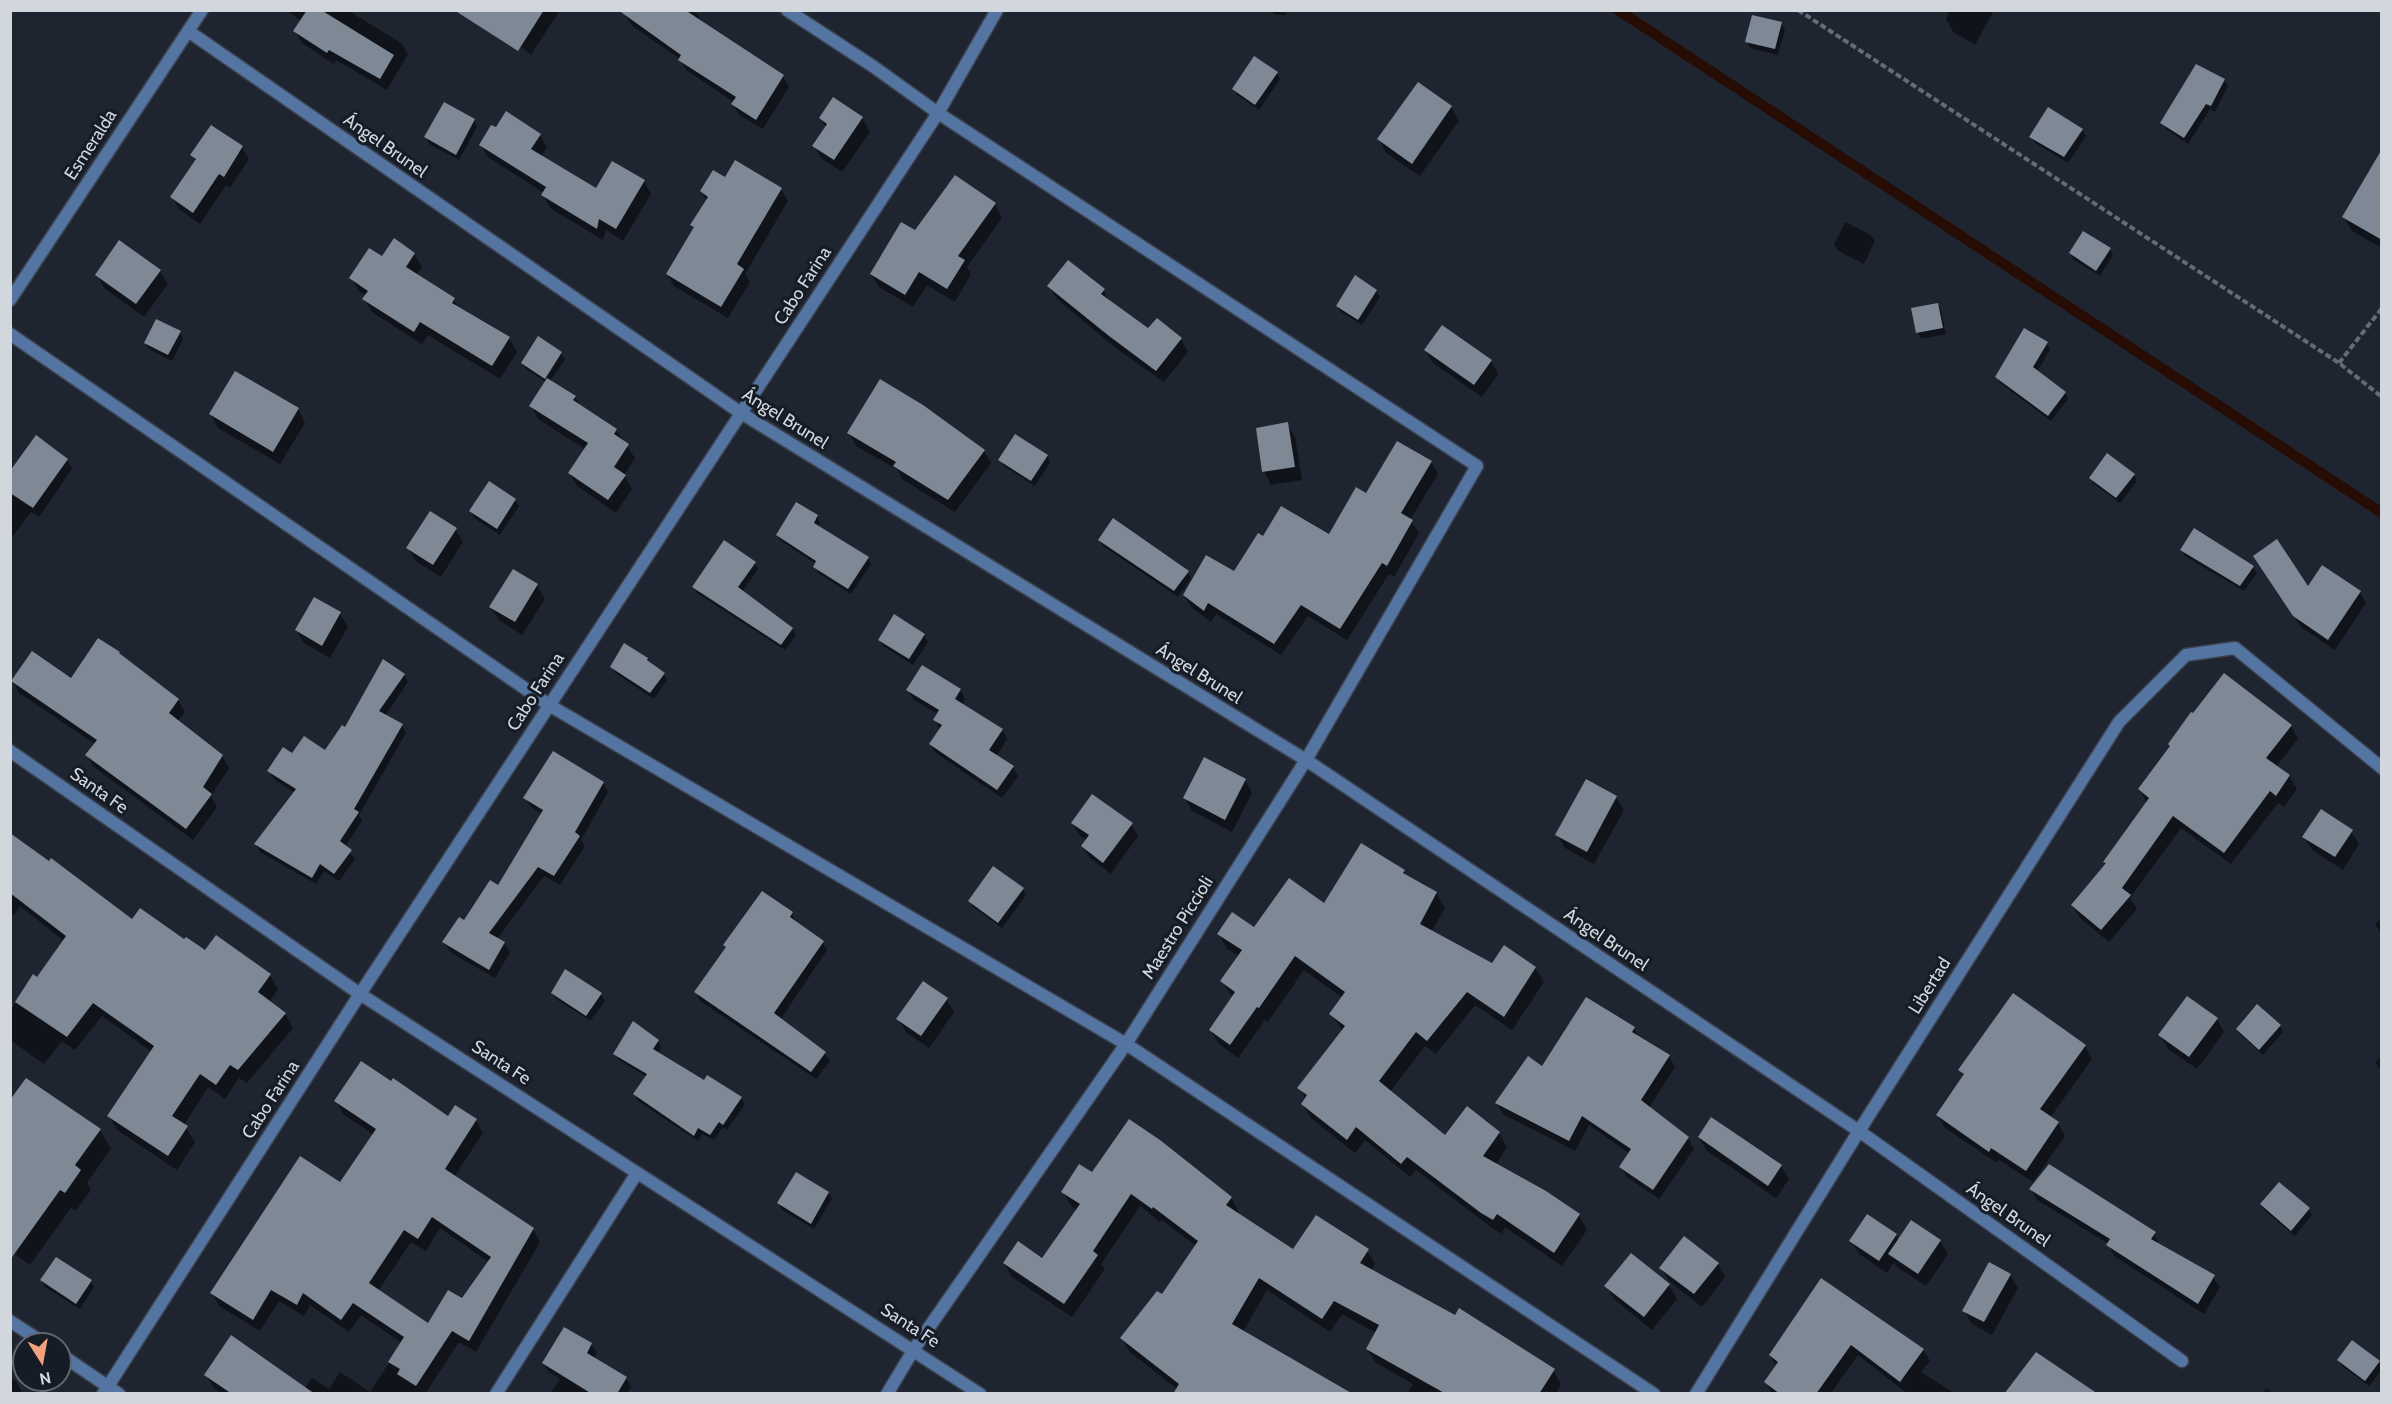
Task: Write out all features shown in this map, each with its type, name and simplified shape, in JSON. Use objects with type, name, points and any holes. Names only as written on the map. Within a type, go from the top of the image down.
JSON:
[{"type":"street","name":"Esmeralda","points":[[10,300],[202,10]]},
{"type":"street","points":[[787,10],[874,67],[938,113]]},
{"type":"street","name":"Cabo Farina","points":[[106,1390],[360,994],[938,113],[997,10]]},
{"type":"street","name":"Ángel Brunel","points":[[188,31],[741,413],[1306,760],[1859,1131],[2182,1361]]},
{"type":"street","name":"Maestro Piccioli","points":[[887,1394],[914,1349],[1126,1044],[1306,760],[1477,466],[938,113]]},
{"type":"street","points":[[10,334],[549,705],[1126,1044],[1654,1394]]},
{"type":"street","name":"Libertad","points":[[1696,1394],[1859,1131],[2119,722],[2186,655],[2235,648],[2382,768]]},
{"type":"street","name":"Santa Fe","points":[[10,751],[360,994],[914,1349],[980,1394]]},
{"type":"street","points":[[496,1394],[637,1173]]},
{"type":"street","points":[[10,1321],[27,1332]]},
{"type":"street","points":[[72,1363],[106,1390],[119,1394]]},
{"type":"path","points":[[1798,10],[2339,363],[2382,397]]},
{"type":"path","points":[[2339,363],[2382,308]]},
{"type":"building","points":[[307,10],[321,10],[394,55],[380,79],[329,50],[327,53],[293,31]]},
{"type":"building","points":[[454,10],[544,10],[518,51]]},
{"type":"building","points":[[618,10],[685,10],[784,75],[756,120],[731,104],[736,97],[678,60],[681,55]]},
{"type":"building","points":[[1752,15],[1782,22],[1775,49],[1745,42]]},
{"type":"building","points":[[1254,56],[1278,72],[1255,105],[1232,89]]},
{"type":"building","points":[[2196,64],[2225,79],[2211,106],[2206,104],[2184,138],[2160,123]]},
{"type":"building","points":[[1418,82],[1452,106],[1412,164],[1377,139]]},
{"type":"building","points":[[833,97],[863,117],[834,160],[812,146],[827,124],[819,118]]},
{"type":"building","points":[[444,102],[475,119],[456,155],[424,137]]},
{"type":"building","points":[[2048,107],[2083,129],[2064,157],[2029,137]]},
{"type":"building","points":[[506,111],[541,134],[531,149],[596,188],[612,161],[645,180],[616,229],[599,219],[597,229],[541,195],[546,187],[479,145],[491,125],[496,127]]},
{"type":"building","points":[[211,125],[243,146],[224,177],[219,174],[193,213],[170,197],[196,159],[190,155]]},
{"type":"building","points":[[2382,149],[2382,240],[2342,217]]},
{"type":"building","points":[[735,160],[782,188],[737,264],[744,269],[721,307],[666,274],[694,227],[690,225],[708,197],[700,191],[713,170],[725,177]]},
{"type":"building","points":[[955,175],[996,203],[958,256],[965,260],[947,289],[919,272],[905,295],[870,274],[901,222],[915,230]]},
{"type":"building","points":[[2083,231],[2111,248],[2096,271],[2069,253]]},
{"type":"building","points":[[394,238],[415,253],[406,267],[455,298],[452,303],[510,337],[492,366],[420,322],[414,332],[362,299],[368,291],[349,278],[369,248],[382,256]]},
{"type":"building","points":[[119,240],[161,270],[136,304],[95,275]]},
{"type":"building","points":[[1068,260],[1105,289],[1101,294],[1148,328],[1157,318],[1182,338],[1156,371],[1047,286]]},
{"type":"building","points":[[1355,275],[1377,290],[1358,320],[1336,306]]},
{"type":"building","points":[[1938,303],[1943,328],[1916,333],[1911,308]]},
{"type":"building","points":[[156,319],[181,331],[168,355],[144,343]]},
{"type":"building","points":[[1442,325],[1492,360],[1474,385],[1424,350]]},
{"type":"building","points":[[2024,328],[2048,342],[2033,367],[2066,392],[2048,416],[1995,377]]},
{"type":"building","points":[[538,336],[562,352],[545,379],[521,363]]},
{"type":"building","points":[[235,371],[299,408],[273,452],[209,414]]},
{"type":"building","points":[[547,378],[576,396],[573,400],[617,429],[614,434],[629,444],[614,467],[626,475],[608,500],[568,473],[588,443],[529,406]]},
{"type":"building","points":[[880,379],[923,405],[985,450],[948,500],[893,466],[896,462],[847,433]]},
{"type":"building","points":[[1288,422],[1295,467],[1262,472],[1256,428]]},
{"type":"building","points":[[1015,434],[1048,455],[1031,481],[998,460]]},
{"type":"building","points":[[36,435],[68,459],[33,508],[10,493],[10,471]]},
{"type":"building","points":[[1397,441],[1432,461],[1401,513],[1413,520],[1387,566],[1382,563],[1340,629],[1301,605],[1274,644],[1208,603],[1204,611],[1183,595],[1206,555],[1234,571],[1258,533],[1263,536],[1281,506],[1329,534],[1356,487],[1366,493]]},
{"type":"building","points":[[2107,453],[2135,474],[2116,498],[2089,478]]},
{"type":"building","points":[[489,481],[516,499],[497,529],[469,511]]},
{"type":"building","points":[[796,502],[818,515],[814,523],[869,557],[848,589],[813,567],[816,561],[776,535]]},
{"type":"building","points":[[430,511],[457,528],[433,565],[406,548]]},
{"type":"building","points":[[1113,518],[1189,571],[1174,591],[1098,540]]},
{"type":"building","points":[[2194,528],[2254,566],[2240,586],[2180,550]]},
{"type":"building","points":[[2277,539],[2308,586],[2322,565],[2361,591],[2328,640],[2293,616],[2253,556]]},
{"type":"building","points":[[724,540],[756,562],[738,587],[793,628],[781,645],[692,587]]},
{"type":"building","points":[[513,569],[538,584],[515,622],[489,607]]},
{"type":"building","points":[[314,597],[341,612],[322,646],[295,630]]},
{"type":"building","points":[[894,614],[925,634],[909,659],[878,640]]},
{"type":"building","points":[[98,638],[120,652],[179,699],[169,713],[223,755],[203,787],[212,794],[186,829],[85,755],[97,740],[11,681],[32,651],[71,678]]},
{"type":"building","points":[[624,643],[648,658],[647,660],[665,673],[650,693],[610,667]]},
{"type":"building","points":[[383,659],[405,674],[379,711],[403,724],[354,809],[359,812],[340,841],[352,850],[334,874],[320,864],[312,878],[254,844],[296,789],[267,771],[283,747],[292,753],[304,736],[325,750],[342,725],[345,727]]},
{"type":"building","points":[[922,665],[961,689],[955,699],[1003,729],[989,750],[1014,766],[997,790],[929,744],[942,725],[933,720],[939,710],[906,690]]},
{"type":"building","points":[[2224,673],[2292,725],[2266,758],[2290,775],[2276,796],[2270,791],[2224,853],[2173,816],[2122,888],[2131,895],[2101,930],[2071,905],[2106,863],[2103,862],[2149,798],[2138,789],[2170,746],[2168,744],[2191,712],[2193,713]]},
{"type":"building","points":[[553,751],[604,782],[575,832],[580,836],[554,876],[538,867],[489,933],[505,942],[489,970],[442,942],[459,917],[464,920],[490,880],[498,885],[543,810],[523,798]]},
{"type":"building","points":[[1204,757],[1246,779],[1225,820],[1183,798]]},
{"type":"building","points":[[1586,779],[1617,796],[1587,852],[1555,835]]},
{"type":"building","points":[[1092,794],[1133,823],[1103,863],[1081,846],[1089,835],[1071,823]]},
{"type":"building","points":[[2321,809],[2353,830],[2335,857],[2302,837]]},
{"type":"building","points":[[10,833],[49,861],[51,858],[132,919],[140,908],[184,939],[186,937],[205,950],[216,935],[271,974],[258,992],[286,1013],[238,1070],[230,1065],[216,1085],[200,1074],[172,1116],[188,1126],[168,1156],[107,1116],[154,1046],[93,1003],[67,1037],[15,1002],[33,974],[37,977],[66,936],[10,893]]},
{"type":"building","points":[[1361,843],[1405,870],[1403,873],[1437,892],[1420,924],[1492,963],[1504,945],[1536,967],[1504,1017],[1467,992],[1427,1041],[1416,1032],[1379,1081],[1445,1135],[1467,1106],[1500,1132],[1483,1156],[1546,1191],[1580,1214],[1554,1253],[1497,1214],[1493,1220],[1481,1213],[1407,1157],[1401,1164],[1356,1127],[1347,1140],[1301,1104],[1307,1095],[1297,1088],[1345,1026],[1329,1014],[1345,992],[1295,956],[1230,1045],[1209,1030],[1235,992],[1220,981],[1242,950],[1217,934],[1232,912],[1254,927],[1289,878],[1324,903]]},
{"type":"building","points":[[993,866],[1024,888],[998,923],[968,901]]},
{"type":"building","points":[[762,891],[793,912],[790,917],[824,941],[774,1013],[826,1052],[811,1072],[694,992],[726,947],[723,945]]},
{"type":"building","points":[[565,969],[602,993],[586,1016],[551,993]]},
{"type":"building","points":[[923,981],[948,998],[921,1036],[896,1019]]},
{"type":"building","points":[[2013,993],[2086,1045],[2040,1109],[2059,1122],[2026,1171],[1991,1148],[1989,1152],[1936,1115],[1964,1074],[1958,1070]]},
{"type":"building","points":[[2187,996],[2218,1018],[2189,1057],[2158,1035]]},
{"type":"building","points":[[1586,997],[1635,1027],[1632,1032],[1670,1055],[1641,1100],[1689,1137],[1653,1190],[1619,1167],[1631,1149],[1582,1116],[1569,1141],[1495,1103],[1528,1056],[1542,1066]]},
{"type":"building","points":[[2257,1004],[2281,1025],[2259,1050],[2236,1029]]},
{"type":"building","points":[[633,1021],[659,1040],[653,1049],[704,1080],[707,1075],[742,1097],[723,1125],[719,1122],[710,1135],[698,1128],[694,1136],[633,1094],[647,1074],[613,1054]]},
{"type":"building","points":[[361,1061],[391,1081],[393,1078],[448,1116],[455,1105],[477,1119],[445,1169],[534,1228],[469,1341],[452,1331],[416,1386],[397,1374],[400,1369],[388,1362],[404,1337],[353,1303],[341,1320],[303,1293],[297,1305],[271,1290],[253,1320],[210,1293],[300,1156],[340,1182],[376,1129],[334,1101]],"holes":[[[432,1217],[491,1257],[462,1298],[448,1290],[428,1323],[369,1283],[404,1230],[418,1239]]]},
{"type":"building","points":[[26,1078],[101,1129],[75,1165],[81,1170],[65,1193],[60,1190],[10,1260],[10,1100]]},
{"type":"building","points":[[1711,1117],[1782,1165],[1768,1186],[1698,1137]]},
{"type":"building","points":[[1129,1119],[1160,1140],[1232,1197],[1226,1205],[1293,1249],[1316,1215],[1369,1249],[1360,1263],[1455,1315],[1459,1308],[1555,1369],[1539,1394],[1446,1394],[1366,1349],[1379,1325],[1334,1301],[1322,1319],[1259,1278],[1232,1324],[1353,1394],[1173,1394],[1179,1384],[1120,1338],[1157,1291],[1162,1294],[1198,1241],[1153,1207],[1152,1209],[1131,1194],[1093,1251],[1098,1255],[1064,1304],[1003,1263],[1018,1241],[1042,1258],[1080,1204],[1061,1192],[1079,1164],[1092,1172]]},
{"type":"building","points":[[2049,1164],[2156,1232],[2151,1239],[2215,1275],[2198,1304],[2106,1245],[2110,1239],[2029,1189]]},
{"type":"building","points":[[796,1172],[829,1192],[811,1224],[777,1203]]},
{"type":"building","points":[[2279,1182],[2310,1208],[2291,1231],[2260,1204]]},
{"type":"building","points":[[1867,1214],[1897,1234],[1879,1261],[1849,1241]]},
{"type":"building","points":[[1911,1220],[1941,1240],[1918,1274],[1888,1254]]},
{"type":"building","points":[[1684,1236],[1719,1263],[1694,1294],[1659,1268]]},
{"type":"building","points":[[1631,1253],[1670,1284],[1644,1317],[1604,1286]]},
{"type":"building","points":[[56,1257],[92,1280],[76,1304],[40,1280]]},
{"type":"building","points":[[1989,1262],[2011,1274],[1984,1322],[1962,1311]]},
{"type":"building","points":[[1821,1278],[1924,1349],[1900,1382],[1851,1345],[1816,1394],[1780,1394],[1764,1382],[1778,1362],[1769,1355]]},
{"type":"building","points":[[564,1327],[592,1343],[587,1353],[627,1377],[617,1394],[592,1394],[542,1363]]},
{"type":"building","points":[[231,1335],[315,1394],[232,1394],[204,1375]]},
{"type":"building","points":[[2352,1340],[2380,1361],[2365,1381],[2337,1360]]},
{"type":"building","points":[[2036,1352],[2098,1394],[2004,1394]]},
{"type":"waterway","points":[[1618,10],[2382,513]]}]
